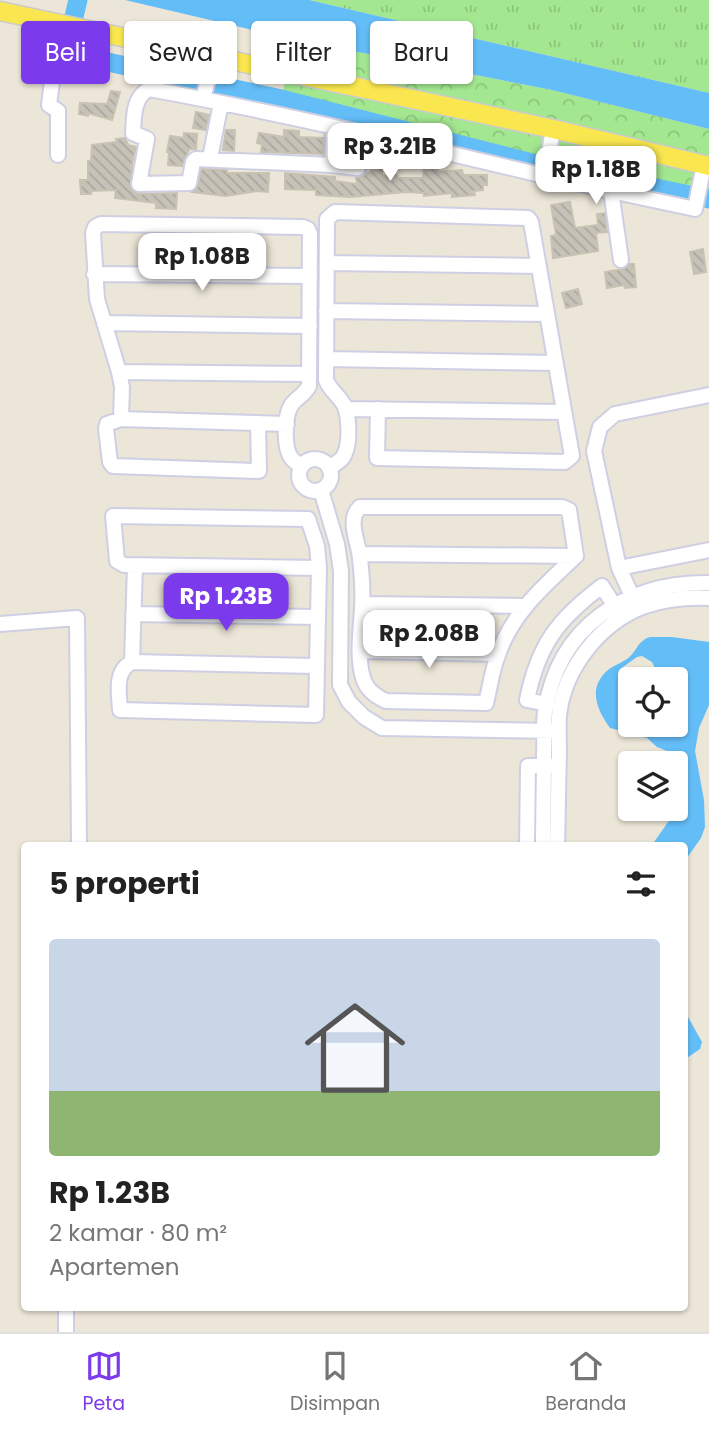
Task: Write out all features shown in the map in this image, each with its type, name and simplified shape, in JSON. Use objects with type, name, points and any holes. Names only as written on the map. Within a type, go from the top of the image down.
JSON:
[{"type":"main road","points":[[0,11],[29,21]]},
{"type":"main road","points":[[237,60],[553,129],[707,166]]},
{"type":"street","points":[[52,84],[49,105],[55,108],[58,155]]},
{"type":"street","points":[[204,97],[207,84]]},
{"type":"street","points":[[363,134],[358,168],[210,158],[193,161],[189,183],[139,184],[147,139],[133,133],[136,103],[142,93],[149,89],[204,97],[695,209],[707,166]]},
{"type":"street","points":[[210,158],[221,103]]},
{"type":"street","points":[[332,165],[333,128]]},
{"type":"street","points":[[545,174],[553,129]]},
{"type":"street","points":[[611,191],[621,260]]},
{"type":"street","points":[[329,468],[341,460],[346,451],[346,409],[329,389],[326,380],[327,219],[335,212],[524,216],[531,222],[572,456],[565,462],[377,458],[377,409]]},
{"type":"street","points":[[121,419],[122,387],[97,299],[94,274],[95,227],[101,224],[303,227],[308,229],[310,234],[309,386],[293,403],[288,412],[287,424],[287,448],[291,458],[301,466]]},
{"type":"street","points":[[327,263],[538,266]]},
{"type":"street","points":[[94,274],[310,276]]},
{"type":"street","points":[[326,311],[547,314]]},
{"type":"street","points":[[104,323],[310,326]]},
{"type":"street","points":[[326,359],[556,363]]},
{"type":"street","points":[[119,372],[309,374]]},
{"type":"street","points":[[632,596],[619,568],[594,451],[600,427],[615,414],[709,395]]},
{"type":"street","points":[[346,409],[565,412]]},
{"type":"street","points":[[258,423],[259,471],[119,468],[113,467],[110,462],[107,424],[121,419],[258,423],[287,424]]},
{"type":"street","points":[[316,459],[324,462],[331,477],[328,484],[321,490],[305,488],[298,474],[301,466],[316,459]]},
{"type":"street","points":[[321,490],[337,544],[341,571],[340,685],[349,702],[364,717],[382,728],[552,731]]},
{"type":"street","points":[[360,507],[562,507],[569,510],[576,556],[525,606],[508,632],[498,654],[486,703],[386,701],[373,695],[366,687],[362,675],[360,554],[353,521],[355,511],[360,507]]},
{"type":"street","points":[[317,666],[132,662],[124,666],[119,676],[120,710],[316,715],[319,592],[319,568],[317,546],[308,519],[113,516],[117,561],[124,565],[319,568]]},
{"type":"street","points":[[619,568],[709,550]]},
{"type":"street","points":[[360,554],[576,556]]},
{"type":"street","points":[[132,662],[135,566]]},
{"type":"street","points":[[543,842],[552,731],[547,704],[562,662],[591,623],[614,605],[667,585],[709,583]]},
{"type":"street","points":[[547,704],[527,700],[531,679],[542,652],[558,624],[602,586],[614,605]]},
{"type":"street","points":[[319,592],[341,593]]},
{"type":"street","points":[[552,731],[574,669],[601,633],[622,617],[645,606],[669,600],[709,598]]},
{"type":"street","points":[[362,604],[525,606]]},
{"type":"street","points":[[133,614],[318,617]]},
{"type":"street","points":[[0,624],[77,618],[79,842]]},
{"type":"street","points":[[340,629],[361,629]]},
{"type":"street","points":[[361,651],[498,654]]},
{"type":"street","points":[[527,842],[528,766],[551,766]]},
{"type":"street","points":[[551,766],[557,842]]},
{"type":"street","points":[[66,1311],[66,1332]]},
{"type":"green space","points":[[309,0],[709,0],[709,93],[473,38],[473,21],[399,21]]},
{"type":"green space","points":[[356,52],[370,54],[370,84],[473,84],[473,75],[552,90],[709,129],[709,195],[281,98],[285,84],[356,84]]},
{"type":"water","points":[[125,0],[309,0],[399,21],[370,21],[370,54],[356,52],[356,21],[251,21],[251,29],[237,26],[237,21],[215,21]]},
{"type":"water","points":[[473,38],[709,93],[709,129],[552,90],[473,75]]},
{"type":"water","points":[[650,637],[709,642],[709,705],[699,728],[695,751],[704,800],[705,827],[688,856],[688,842],[654,842],[669,821],[688,821],[688,751],[667,751],[643,737],[688,737],[688,667],[654,667],[652,662],[642,656],[618,667],[618,730],[610,728],[601,714],[596,692],[602,677]]},
{"type":"water","points":[[688,1017],[702,1042],[700,1049],[688,1057]]},
{"type":"building","points":[[111,91],[120,92],[112,120],[88,113],[88,116],[79,114],[80,103],[107,104]]},
{"type":"building","points":[[196,112],[209,115],[206,130],[193,128]]},
{"type":"building","points":[[226,130],[235,130],[234,151],[223,150]]},
{"type":"building","points":[[284,130],[299,131],[299,137],[323,138],[323,154],[261,152],[262,144],[257,143],[259,133],[284,137]]},
{"type":"building","points":[[184,133],[197,134],[196,149],[189,149],[182,166],[168,165],[170,136],[184,138]]},
{"type":"building","points":[[125,138],[128,145],[136,147],[131,189],[139,194],[177,193],[176,209],[156,208],[156,203],[115,198],[116,190],[81,194],[80,180],[88,180],[88,161],[91,161],[92,145],[117,142],[116,139]]},
{"type":"building","points":[[372,153],[382,153],[382,176],[423,178],[424,166],[438,166],[438,172],[462,170],[463,175],[487,175],[487,185],[483,185],[483,190],[474,191],[475,195],[452,197],[452,193],[424,196],[424,193],[405,192],[351,197],[316,195],[316,190],[285,189],[285,173],[335,177],[335,181],[357,184],[356,178],[371,172]]},
{"type":"building","points":[[201,169],[227,170],[227,173],[269,173],[268,192],[226,196],[192,192],[198,185]]},
{"type":"building","points":[[570,202],[575,228],[598,225],[597,214],[605,213],[607,232],[596,233],[598,251],[553,258],[551,236],[556,235],[551,205]]},
{"type":"building","points":[[703,249],[706,272],[694,274],[690,252]]},
{"type":"building","points":[[634,264],[636,287],[625,288],[624,285],[607,288],[605,272],[623,269]]},
{"type":"building","points":[[578,289],[582,304],[566,308],[562,293]]},
{"type":"waterway","points":[[78,0],[65,53],[277,98],[528,162],[709,199]]}]
